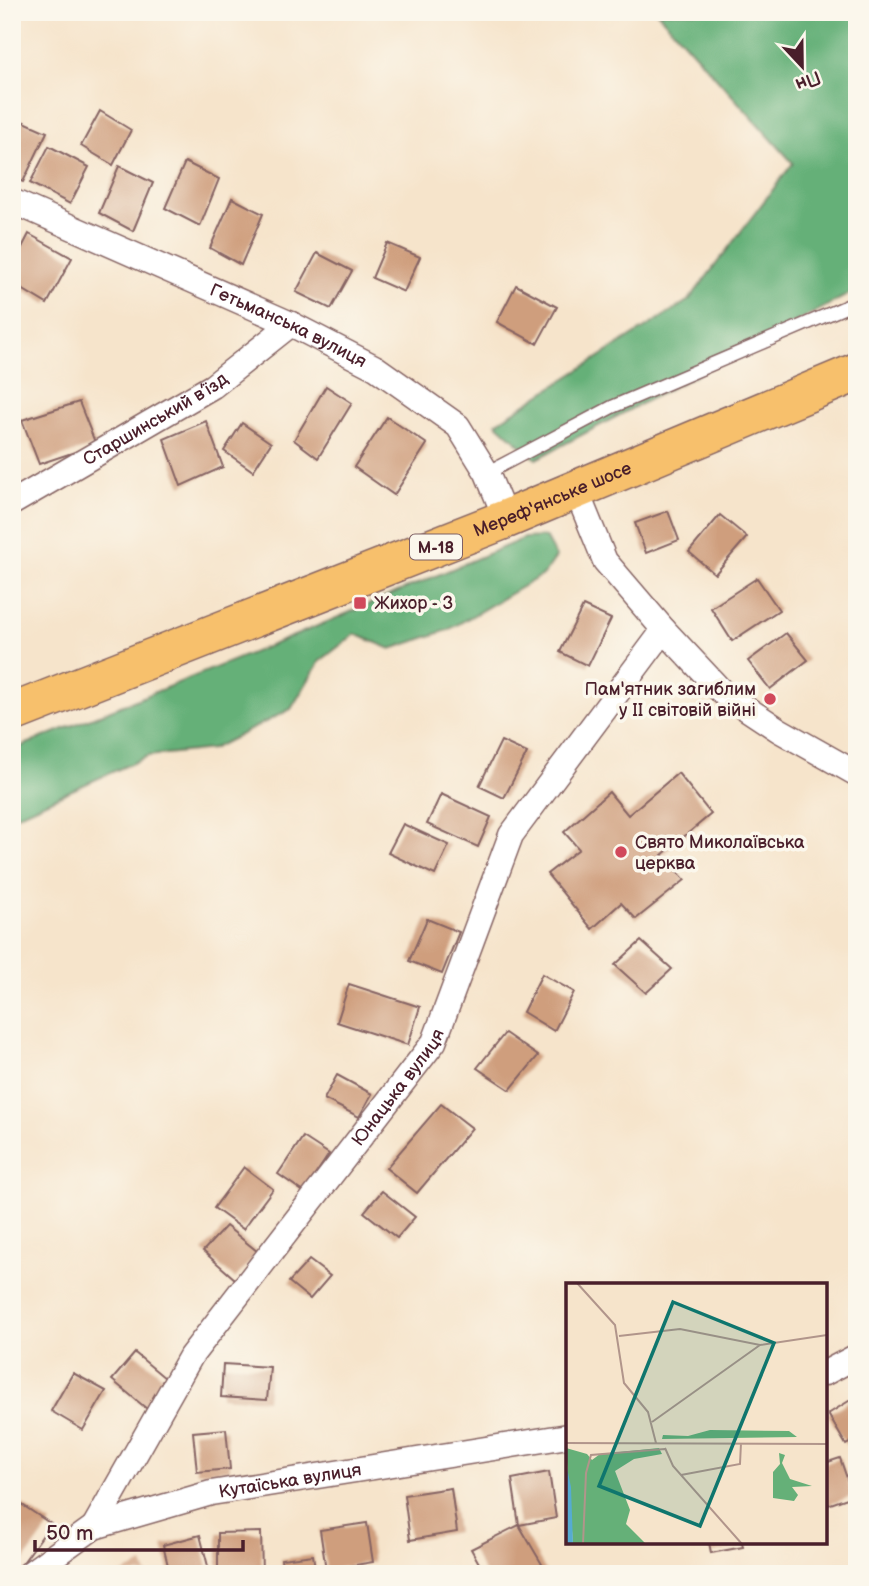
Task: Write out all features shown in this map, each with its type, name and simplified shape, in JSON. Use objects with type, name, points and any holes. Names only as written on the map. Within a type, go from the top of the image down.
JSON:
[{"type":"highway","name":"Мереф'янське шосе","points":[[12,713],[506,519],[857,372]]},
{"type":"street","name":"Гетьманська вулиця","points":[[12,201],[291,324],[376,368],[458,426],[487,473],[506,519]]},
{"type":"street","name":"Старшинський в’їзд","points":[[12,503],[213,387],[291,324]]},
{"type":"street","points":[[576,490],[605,561],[664,630],[723,692],[779,730],[857,774]]},
{"type":"street","name":"Юнацька вулиця","points":[[94,1527],[191,1356],[434,1042],[511,835],[664,630]]},
{"type":"street","points":[[827,1372],[857,1356]]},
{"type":"street","name":"Кутаїська вулиця","points":[[29,1574],[94,1527],[211,1493],[566,1436]]},
{"type":"lane","points":[[487,473],[611,407],[857,302]]},
{"type":"green space","points":[[657,12],[857,12],[857,290],[536,459],[496,423],[689,300],[793,163]]},
{"type":"green space","points":[[545,537],[556,557],[544,574],[448,630],[391,649],[355,634],[320,661],[291,709],[212,749],[148,756],[12,817],[12,750],[301,633],[525,538]]},
{"type":"building","points":[[100,111],[131,130],[113,165],[81,146]]},
{"type":"building","points":[[13,117],[47,132],[23,182],[12,177]]},
{"type":"building","points":[[49,146],[89,167],[70,204],[30,183]]},
{"type":"building","points":[[185,162],[219,179],[200,226],[165,208]]},
{"type":"building","points":[[119,166],[153,183],[133,231],[99,213]]},
{"type":"building","points":[[232,198],[263,214],[241,265],[210,248]]},
{"type":"building","points":[[29,234],[72,258],[47,304],[12,283],[12,267]]},
{"type":"building","points":[[387,243],[420,257],[404,292],[372,278]]},
{"type":"building","points":[[317,253],[352,271],[331,309],[296,292]]},
{"type":"building","points":[[516,285],[557,307],[537,344],[497,322]]},
{"type":"building","points":[[326,386],[352,403],[318,458],[294,440]]},
{"type":"building","points":[[79,402],[96,445],[39,464],[22,420]]},
{"type":"building","points":[[387,417],[427,444],[394,495],[354,467]]},
{"type":"building","points":[[206,421],[223,467],[181,486],[164,439]]},
{"type":"building","points":[[242,423],[271,443],[253,471],[224,451]]},
{"type":"building","points":[[668,511],[679,540],[646,553],[635,523]]},
{"type":"building","points":[[720,515],[747,537],[715,574],[689,552]]},
{"type":"building","points":[[757,578],[779,610],[732,641],[711,608]]},
{"type":"building","points":[[583,606],[611,619],[588,666],[560,652]]},
{"type":"building","points":[[786,633],[808,660],[770,689],[748,661]]},
{"type":"building","points":[[501,741],[527,753],[504,798],[479,786]]},
{"type":"building","name":"Свято Миколаївська церква","points":[[678,773],[711,814],[662,855],[685,880],[636,919],[621,903],[592,929],[547,874],[579,849],[564,832],[609,792],[628,815]]},
{"type":"building","points":[[441,794],[491,817],[478,847],[427,824]]},
{"type":"building","points":[[403,824],[449,845],[435,875],[388,853]]},
{"type":"building","points":[[427,919],[459,932],[442,974],[409,961]]},
{"type":"building","points":[[641,941],[672,969],[646,993],[615,965]]},
{"type":"building","points":[[542,974],[574,992],[554,1031],[523,1012]]},
{"type":"building","points":[[349,984],[420,1007],[408,1045],[337,1022]]},
{"type":"building","points":[[505,1033],[538,1056],[510,1090],[477,1068]]},
{"type":"building","points":[[337,1075],[372,1094],[359,1117],[324,1099]]},
{"type":"building","points":[[441,1104],[472,1128],[417,1193],[386,1168]]},
{"type":"building","points":[[303,1137],[329,1154],[304,1192],[278,1174]]},
{"type":"building","points":[[244,1167],[273,1189],[243,1229],[214,1208]]},
{"type":"building","points":[[382,1191],[415,1217],[397,1238],[364,1212]]},
{"type":"building","points":[[226,1226],[258,1252],[235,1279],[203,1251]]},
{"type":"building","points":[[309,1260],[330,1276],[310,1299],[289,1282]]},
{"type":"building","points":[[135,1353],[171,1383],[147,1409],[112,1380]]},
{"type":"building","points":[[223,1364],[270,1367],[267,1400],[221,1397]]},
{"type":"building","points":[[73,1373],[106,1391],[83,1430],[51,1411]]},
{"type":"building","points":[[857,1396],[857,1439],[846,1445],[828,1414]]},
{"type":"building","points":[[226,1429],[230,1469],[197,1472],[193,1432]]},
{"type":"building","points":[[840,1458],[853,1496],[827,1505],[827,1462]]},
{"type":"building","points":[[549,1472],[556,1518],[519,1525],[512,1479]]},
{"type":"building","points":[[451,1488],[457,1532],[410,1540],[404,1495]]},
{"type":"building","points":[[12,1498],[51,1524],[19,1568],[12,1564]]},
{"type":"building","points":[[367,1523],[373,1562],[326,1570],[320,1530]]},
{"type":"building","points":[[519,1525],[546,1571],[540,1574],[485,1574],[471,1549]]},
{"type":"building","points":[[261,1532],[262,1574],[218,1574],[218,1533]]},
{"type":"building","points":[[200,1535],[210,1574],[170,1574],[163,1545]]},
{"type":"building","points":[[709,1544],[742,1544],[743,1547],[711,1553]]},
{"type":"building","points":[[313,1555],[316,1574],[283,1574],[281,1559]]},
{"type":"building","points":[[143,1564],[147,1574],[121,1574]]},
{"type":"place","name":"Жихор - 3","points":[[360,603]]},
{"type":"place","name":"Пам'ятник загиблим у II світовій війні","points":[[770,699]]},
{"type":"place","name":"Свято Миколаївська церква","points":[[621,852]]}]
